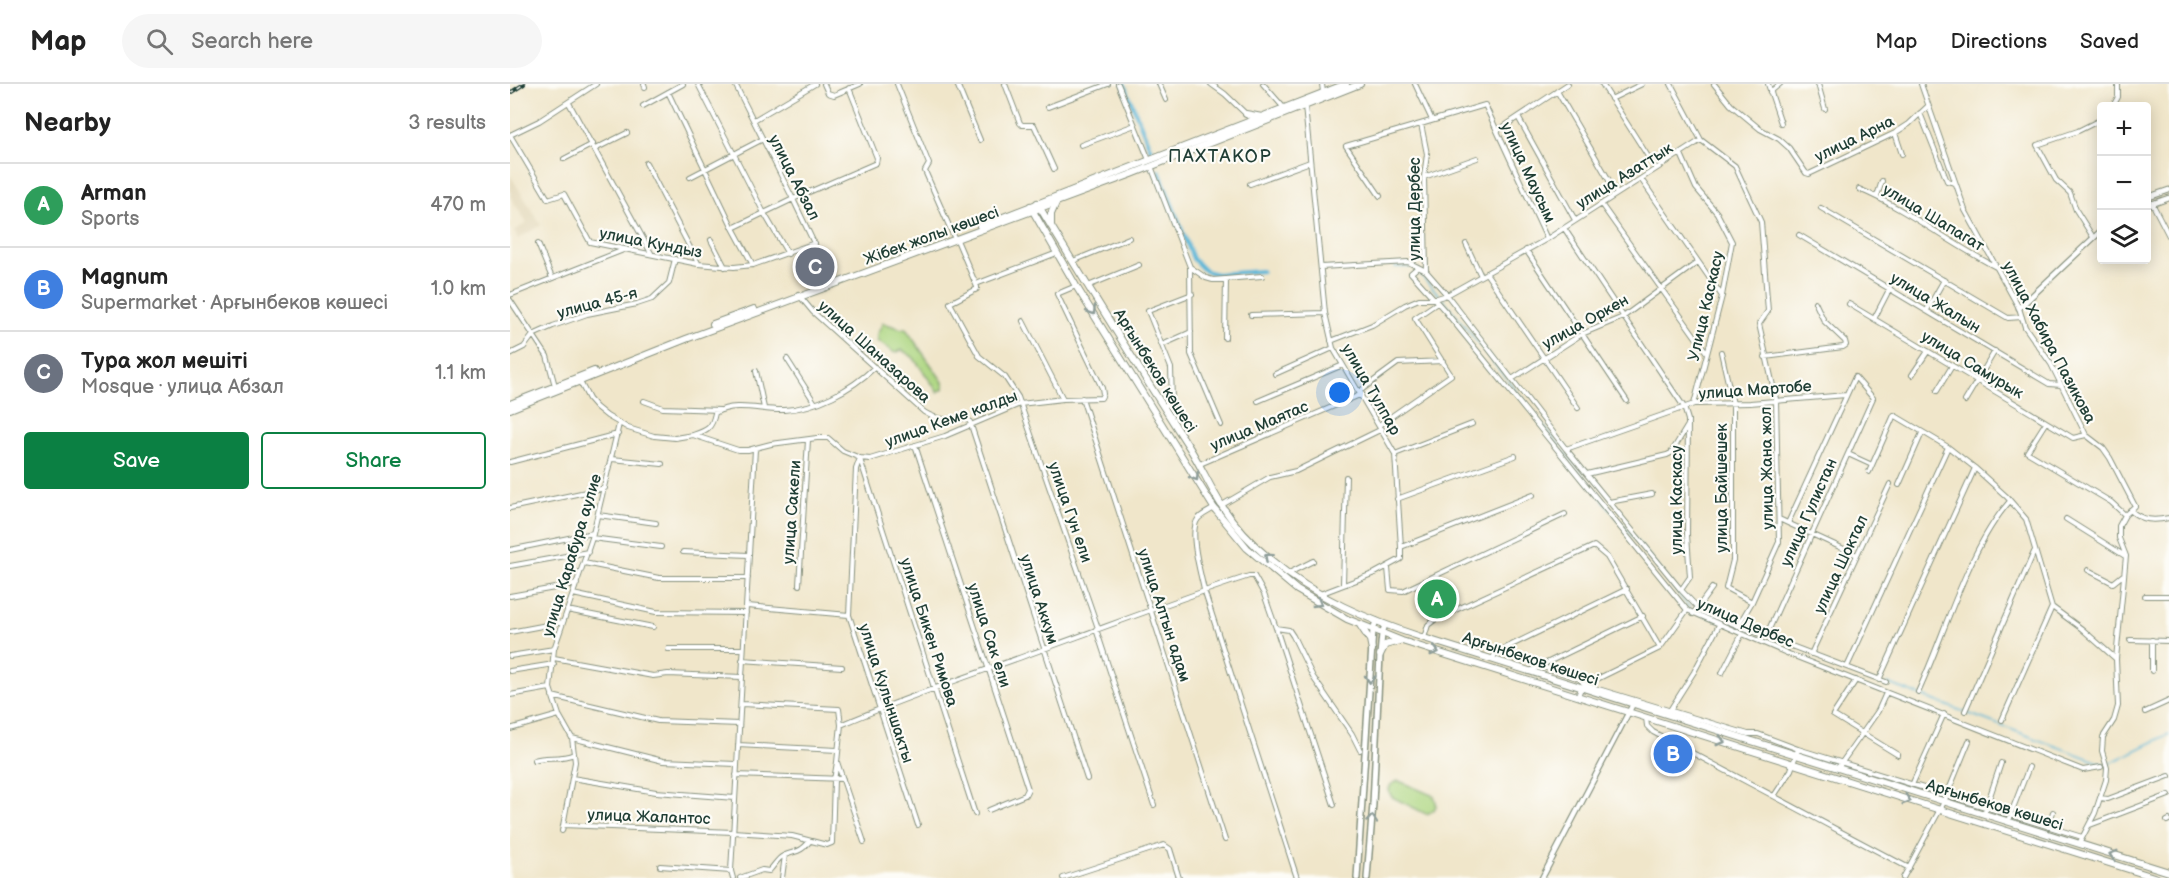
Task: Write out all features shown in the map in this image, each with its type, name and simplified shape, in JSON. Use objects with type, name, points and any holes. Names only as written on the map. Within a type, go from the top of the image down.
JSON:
[{"type":"main road","name":"Жібек жолы көшесі","points":[[1254,124],[1263,117],[1346,84]]},
{"type":"main road","name":"Жібек жолы көшесі","points":[[510,409],[578,379],[799,295],[955,239],[1360,84]]},
{"type":"main road","points":[[1246,114],[1263,117]]},
{"type":"main road","name":"Жібек жолы көшесі","points":[[1039,206],[1056,203],[1150,163]]},
{"type":"main road","points":[[1052,226],[1051,214],[1056,203]]},
{"type":"main road","name":"Арғынбеков көшесі","points":[[1039,206],[1132,359],[1200,464],[1221,505],[1254,543],[1288,573],[1320,594],[1351,612],[1424,638],[2009,818],[2047,830],[2079,844],[2169,872]]},
{"type":"main road","name":"Жібек жолы көшесі","points":[[799,295],[832,281],[1023,216],[1031,209]]},
{"type":"main road","name":"Арғынбеков көшесі","points":[[1031,209],[1214,508],[1247,548],[1270,570],[1297,590],[1360,625],[1402,641],[2157,878]]},
{"type":"main road","points":[[1023,216],[1040,223]]},
{"type":"main road","points":[[1125,363],[1132,359]]},
{"type":"main road","name":"Жібек жолы көшесі","points":[[510,404],[578,379]]},
{"type":"main road","points":[[1376,621],[1373,630],[1358,878],[1367,878],[1380,656],[1385,625]]},
{"type":"main road","points":[[1360,625],[1370,640],[1372,650]]},
{"type":"main road","points":[[1380,656],[1385,645],[1402,641]]},
{"type":"street","points":[[510,135],[539,122],[596,84]]},
{"type":"street","points":[[644,106],[683,84]]},
{"type":"street","points":[[698,84],[764,213],[788,254]]},
{"type":"street","name":"улица Абзал","points":[[735,84],[794,198],[832,281]]},
{"type":"street","points":[[753,120],[815,84]]},
{"type":"street","points":[[824,84],[828,93],[831,94],[860,84]]},
{"type":"street","points":[[897,84],[929,164],[925,171],[976,284],[1057,253]]},
{"type":"street","points":[[957,84],[980,140]]},
{"type":"street","points":[[1005,84],[1020,123],[1022,125],[1034,124],[1054,169]]},
{"type":"street","points":[[1048,107],[1108,84]]},
{"type":"street","points":[[1118,84],[1190,267],[1193,361],[1221,425]]},
{"type":"street","points":[[1159,84],[1166,100]]},
{"type":"street","points":[[1211,84],[1246,114],[1254,124]]},
{"type":"street","points":[[1263,84],[1285,108]]},
{"type":"street","points":[[1322,84],[1323,93]]},
{"type":"street","points":[[1415,84],[1432,120]]},
{"type":"street","points":[[1497,131],[1568,84]]},
{"type":"street","points":[[1602,84],[1656,170]]},
{"type":"street","points":[[1611,99],[1642,84]]},
{"type":"street","name":"улица Жана жол","points":[[1671,84],[1701,140],[1735,166],[1761,222],[1768,310],[1759,324],[1776,399],[1779,542],[1752,602],[1738,626]]},
{"type":"street","name":"улица Арна","points":[[1714,84],[1731,105],[1760,129],[1779,139],[1789,148],[1806,173],[1818,170],[1894,133],[1909,124],[1928,106]]},
{"type":"street","points":[[1768,84],[1781,123]]},
{"type":"street","points":[[1770,92],[1780,84]]},
{"type":"street","points":[[1818,84],[1825,109]]},
{"type":"street","name":"улица Хабира Пазикова","points":[[1921,84],[1965,210],[2019,308],[2025,327],[2051,364],[2086,435],[2103,448],[2110,458],[2134,506],[2130,510]]},
{"type":"street","points":[[2115,102],[2118,97],[2118,84]]},
{"type":"street","points":[[733,228],[877,161],[849,88]]},
{"type":"street","points":[[1557,91],[1617,194]]},
{"type":"street","points":[[668,92],[753,265]]},
{"type":"street","points":[[569,103],[651,253]]},
{"type":"street","name":"улица Маусым","points":[[1380,196],[1346,146],[1485,105],[1547,239]]},
{"type":"street","name":"улица Тулпар","points":[[1305,106],[1324,313],[1333,348],[1395,454],[1401,548]]},
{"type":"street","points":[[1920,113],[1947,182],[1955,183]]},
{"type":"street","points":[[1518,117],[1575,220]]},
{"type":"street","points":[[2093,237],[2076,210],[2070,193],[2056,180],[2037,145],[2097,122]]},
{"type":"street","name":"улица Дербес","points":[[1421,124],[1426,154],[1424,177],[1426,271],[1681,590],[1702,612],[1886,682]]},
{"type":"street","points":[[1081,145],[1135,125]]},
{"type":"street","points":[[564,159],[627,133]]},
{"type":"street","points":[[1894,133],[1902,154]]},
{"type":"street","name":"улица Кундыз","points":[[510,135],[548,199],[564,194],[590,242],[698,264],[725,267],[753,265],[815,243]]},
{"type":"street","points":[[690,177],[763,139]]},
{"type":"street","name":"улица Азаттык","points":[[1332,341],[1372,325],[1419,299],[1435,301],[1447,295],[1547,239],[1701,140]]},
{"type":"street","name":"Улица Каскасу","points":[[1681,154],[1696,189],[1717,213],[1732,242],[1722,296],[1694,404]]},
{"type":"street","points":[[1424,177],[1477,158]]},
{"type":"street","points":[[1250,184],[1310,162]]},
{"type":"street","points":[[646,163],[698,264]]},
{"type":"street","points":[[1641,179],[1722,296]]},
{"type":"street","points":[[1877,196],[1882,181]]},
{"type":"street","name":"улица Шапагат","points":[[1859,189],[1877,196],[1996,268]]},
{"type":"street","points":[[2151,196],[2169,190]]},
{"type":"street","points":[[2151,204],[2169,198]]},
{"type":"street","points":[[1601,204],[1707,353]]},
{"type":"street","points":[[1821,208],[2008,318],[2022,317]]},
{"type":"street","points":[[2151,208],[2169,236]]},
{"type":"street","points":[[1564,228],[1684,407]]},
{"type":"street","points":[[2019,308],[2097,234]]},
{"type":"street","name":"улица Жалын","points":[[1799,236],[2049,384],[2061,385]]},
{"type":"street","points":[[1073,261],[1130,238]]},
{"type":"street","points":[[711,240],[725,267]]},
{"type":"street","points":[[538,244],[552,278]]},
{"type":"street","points":[[1466,244],[1481,276]]},
{"type":"street","points":[[510,295],[626,249]]},
{"type":"street","points":[[1526,250],[1627,401]]},
{"type":"street","name":"улица 45-я","points":[[510,354],[524,347],[533,334],[587,314],[637,304],[652,298],[669,283],[675,259]]},
{"type":"street","points":[[1320,267],[1408,262],[1426,271]]},
{"type":"street","name":"улица Оркен","points":[[1512,379],[1582,334],[1623,316],[1698,262]]},
{"type":"street","points":[[1088,286],[1139,266]]},
{"type":"street","points":[[1190,267],[1206,278],[1262,276]]},
{"type":"street","name":"улица Дербес","points":[[1418,267],[1411,273],[1545,432],[1687,610],[1856,681],[2083,770],[2101,767]]},
{"type":"street","points":[[1486,273],[1578,408]]},
{"type":"street","points":[[1225,338],[1226,279]]},
{"type":"street","points":[[1927,310],[1944,280]]},
{"type":"street","name":"улица Гун ели","points":[[976,284],[977,289],[950,303],[980,356],[1005,377],[1020,404],[1154,805]]},
{"type":"street","name":"улица Кеме калды","points":[[860,459],[870,459],[915,445],[970,426],[1020,404],[1063,399],[1101,398],[1102,388],[1057,294],[1076,285]]},
{"type":"street","points":[[1874,319],[1890,288]]},
{"type":"street","points":[[1164,407],[1172,401],[1171,368],[1148,311],[1192,294]]},
{"type":"street","name":"улица Шаназарова","points":[[799,295],[813,312],[931,417],[949,420],[967,418],[970,426]]},
{"type":"street","points":[[510,300],[512,307],[547,356],[555,386]]},
{"type":"street","points":[[1221,505],[1270,477],[1296,471],[1381,427],[1451,375],[1415,318],[1435,301]]},
{"type":"street","points":[[1765,357],[1846,345],[1845,341],[1824,321],[1815,302]]},
{"type":"street","name":"улица Самурык","points":[[1849,304],[2073,438],[2086,435]]},
{"type":"street","points":[[1251,315],[1324,313]]},
{"type":"street","points":[[1023,321],[1063,399]]},
{"type":"street","points":[[1162,345],[1191,332]]},
{"type":"street","points":[[1275,374],[1333,348]]},
{"type":"street","points":[[1912,375],[1928,351]]},
{"type":"street","points":[[1965,401],[1995,351]]},
{"type":"street","name":"улица Байшешек","points":[[1721,352],[1733,404],[1733,560],[1726,588],[1752,602]]},
{"type":"street","points":[[787,359],[815,404]]},
{"type":"street","name":"улица Маятас","points":[[1200,464],[1361,393],[1398,363],[1443,361]]},
{"type":"street","points":[[1258,401],[1343,365]]},
{"type":"street","points":[[1937,391],[1952,366]]},
{"type":"street","points":[[644,401],[663,408],[721,410],[747,406],[782,410],[815,404],[853,385],[875,367]]},
{"type":"street","points":[[756,371],[764,408]]},
{"type":"street","name":"улица Гулистан","points":[[1766,636],[1873,398],[1855,377],[1846,395]]},
{"type":"street","points":[[578,379],[589,399],[619,424],[654,436],[675,438],[708,430],[715,413],[721,410]]},
{"type":"street","points":[[1788,523],[1846,395]]},
{"type":"street","name":"улица Мартобе","points":[[1566,449],[1694,404],[1769,402],[1776,399],[1846,395]]},
{"type":"street","name":"улица Алтын адам","points":[[1082,398],[1225,840]]},
{"type":"street","name":"улица Каскасу","points":[[1681,590],[1690,577],[1687,536],[1688,425],[1684,407]]},
{"type":"street","points":[[1869,472],[1894,415],[1948,447],[1975,468],[2026,519],[2052,607],[2082,629],[2116,659]]},
{"type":"street","points":[[2046,422],[2027,452],[2111,502],[2125,515]]},
{"type":"street","name":"улица Карабура аулие","points":[[562,831],[574,754],[572,738],[550,688],[554,649],[588,552],[619,424]]},
{"type":"street","points":[[1395,454],[1472,424]]},
{"type":"street","points":[[1587,474],[1667,455],[1671,453],[1688,425]]},
{"type":"street","name":"улица Аккум","points":[[970,426],[1088,779]]},
{"type":"street","points":[[1899,485],[1922,433]]},
{"type":"street","points":[[510,462],[618,434]]},
{"type":"street","points":[[693,435],[738,450],[828,438],[843,451],[860,459]]},
{"type":"street","name":"улица Сакели","points":[[799,585],[808,440]]},
{"type":"street","name":"улица Сак ели","points":[[915,445],[1028,789],[1025,795],[988,810]]},
{"type":"street","points":[[1846,668],[1948,447]]},
{"type":"street","points":[[733,878],[731,871],[736,764],[742,704],[742,649],[747,606],[755,449]]},
{"type":"street","points":[[1848,454],[1872,465]]},
{"type":"street","points":[[1397,499],[1515,456]]},
{"type":"street","points":[[612,459],[662,464]]},
{"type":"street","name":"улица Кулыншакты","points":[[860,459],[856,469],[849,615],[918,825]]},
{"type":"street","name":"улица Бикен Римова","points":[[860,459],[975,814]]},
{"type":"street","points":[[1879,680],[1975,468]]},
{"type":"street","points":[[1343,584],[1346,477]]},
{"type":"street","name":"улица Шоктал","points":[[1811,654],[1890,484]]},
{"type":"street","points":[[510,508],[605,489]]},
{"type":"street","points":[[1609,502],[1652,494]]},
{"type":"street","points":[[1320,594],[1388,567],[1401,559],[1401,548],[1533,495]]},
{"type":"street","points":[[1918,692],[1969,571],[1994,523],[2010,501]]},
{"type":"street","points":[[1214,508],[1199,517],[1195,524],[1195,548],[1204,590],[1297,878]]},
{"type":"street","points":[[2079,844],[2090,825],[2106,780],[2107,768],[2102,751],[2103,737],[2114,720],[2118,706],[2116,659],[2126,556],[2119,538],[2120,526],[2130,510],[2136,517],[2147,520],[2169,518]]},
{"type":"street","points":[[1388,567],[1390,590],[1403,591],[1565,514]]},
{"type":"street","points":[[598,515],[656,523]]},
{"type":"street","points":[[1779,519],[1857,555]]},
{"type":"street","points":[[2066,519],[2126,556]]},
{"type":"street","points":[[510,550],[592,535],[661,547]]},
{"type":"street","points":[[1424,638],[1428,625],[1436,619],[1590,547],[1598,548],[1607,557],[1628,589],[1660,648]]},
{"type":"street","points":[[1965,711],[2035,551]]},
{"type":"street","points":[[510,566],[588,552]]},
{"type":"street","points":[[683,552],[748,555]]},
{"type":"street","points":[[1288,573],[1313,561]]},
{"type":"street","points":[[584,563],[659,578],[748,578]]},
{"type":"street","points":[[2088,570],[2113,583],[2124,574]]},
{"type":"street","points":[[841,725],[935,687],[1204,590],[1254,576],[1264,594],[1335,805]]},
{"type":"street","points":[[510,596],[577,584]]},
{"type":"street","points":[[1693,614],[1712,588]]},
{"type":"street","points":[[1492,659],[1497,652],[1628,589]]},
{"type":"street","points":[[573,594],[656,612],[746,613]]},
{"type":"street","points":[[2145,596],[2169,596]]},
{"type":"street","points":[[747,606],[849,615]]},
{"type":"street","points":[[2002,720],[2052,607]]},
{"type":"street","points":[[567,610],[653,627]]},
{"type":"street","points":[[1578,696],[1583,686],[1660,648],[1687,610]]},
{"type":"street","points":[[1529,671],[1643,616]]},
{"type":"street","points":[[510,632],[563,622]]},
{"type":"street","points":[[1670,710],[1694,672],[1719,625]]},
{"type":"street","points":[[1276,628],[1289,630],[1313,677],[1352,734],[1360,750]]},
{"type":"street","points":[[1722,673],[1742,634]]},
{"type":"street","points":[[2130,640],[2169,641]]},
{"type":"street","points":[[2152,640],[2152,671]]},
{"type":"street","points":[[510,656],[554,649]]},
{"type":"street","points":[[668,649],[742,649]]},
{"type":"street","points":[[554,658],[653,676],[668,674],[742,677]]},
{"type":"street","points":[[742,660],[842,667]]},
{"type":"street","points":[[510,671],[554,664]]},
{"type":"street","points":[[1540,666],[1580,679],[1583,686]]},
{"type":"street","points":[[1856,681],[1833,715],[1898,755]]},
{"type":"street","points":[[1583,686],[1670,710],[1745,736]]},
{"type":"street","points":[[510,695],[550,688]]},
{"type":"street","points":[[1840,766],[1878,711],[1886,693]]},
{"type":"street","points":[[552,696],[658,721],[739,724]]},
{"type":"street","points":[[2145,712],[2169,701]]},
{"type":"street","points":[[740,878],[762,870],[769,871],[779,858],[797,853],[810,841],[827,845],[832,843],[834,780],[841,725],[839,709],[742,704]]},
{"type":"street","points":[[1542,878],[1633,704]]},
{"type":"street","points":[[1912,788],[1944,714]]},
{"type":"street","points":[[510,729],[560,715]]},
{"type":"street","points":[[1646,718],[1647,726],[1653,732],[1909,868]]},
{"type":"street","points":[[572,738],[663,761],[736,764]]},
{"type":"street","points":[[1904,878],[1940,810],[1969,741]]},
{"type":"street","points":[[738,745],[837,750]]},
{"type":"street","points":[[1774,796],[1793,764],[1797,752]]},
{"type":"street","points":[[534,760],[574,754]]},
{"type":"street","points":[[837,762],[864,842]]},
{"type":"street","points":[[1985,811],[2001,763]]},
{"type":"street","points":[[2009,818],[2029,767]]},
{"type":"street","points":[[736,775],[843,779]]},
{"type":"street","points":[[2100,798],[2108,799],[2169,776]]},
{"type":"street","name":"улица Жалантос","points":[[572,778],[656,792],[735,798]]},
{"type":"street","points":[[2090,825],[2169,795]]},
{"type":"street","points":[[2053,812],[2047,830],[2082,837]]},
{"type":"street","name":"улица Жалантос","points":[[563,825],[733,832],[792,836],[810,841]]},
{"type":"street","points":[[1063,878],[1164,845],[1170,849],[1179,878]]},
{"type":"street","points":[[782,878],[785,855]]},
{"type":"street","points":[[660,866],[731,871]]},
{"type":"shaded area","points":[[510,175],[541,225],[518,239],[514,231],[527,223],[510,196]]},
{"type":"green space","points":[[883,323],[906,329],[943,382],[944,388],[938,392],[913,357],[902,350],[895,353],[877,341],[877,334]]},
{"type":"green space","points":[[1399,781],[1434,796],[1436,805],[1434,810],[1426,814],[1392,797],[1390,787]]},
{"type":"waterway","points":[[1124,84],[1151,150]]},
{"type":"waterway","points":[[1159,171],[1193,259],[1205,271],[1217,274],[1262,271]]},
{"type":"waterway","points":[[1395,267],[1411,267]]},
{"type":"waterway","points":[[1418,272],[1439,295]]},
{"type":"waterway","points":[[1443,299],[1560,446]]},
{"type":"waterway","points":[[1563,450],[1690,608]]},
{"type":"waterway","points":[[1702,614],[1748,631]]},
{"type":"waterway","points":[[1887,683],[2106,765],[2169,734]]},
{"type":"railway","points":[[510,93],[524,84]]},
{"type":"place","name":"Тура жол мешіті","points":[[815,267]]},
{"type":"place","name":"Arman","points":[[1437,599]]},
{"type":"place","name":"Magnum","points":[[1673,754]]},
{"type":"district","name":"ПАХТАКОР","points":[[1220,156]]}]
